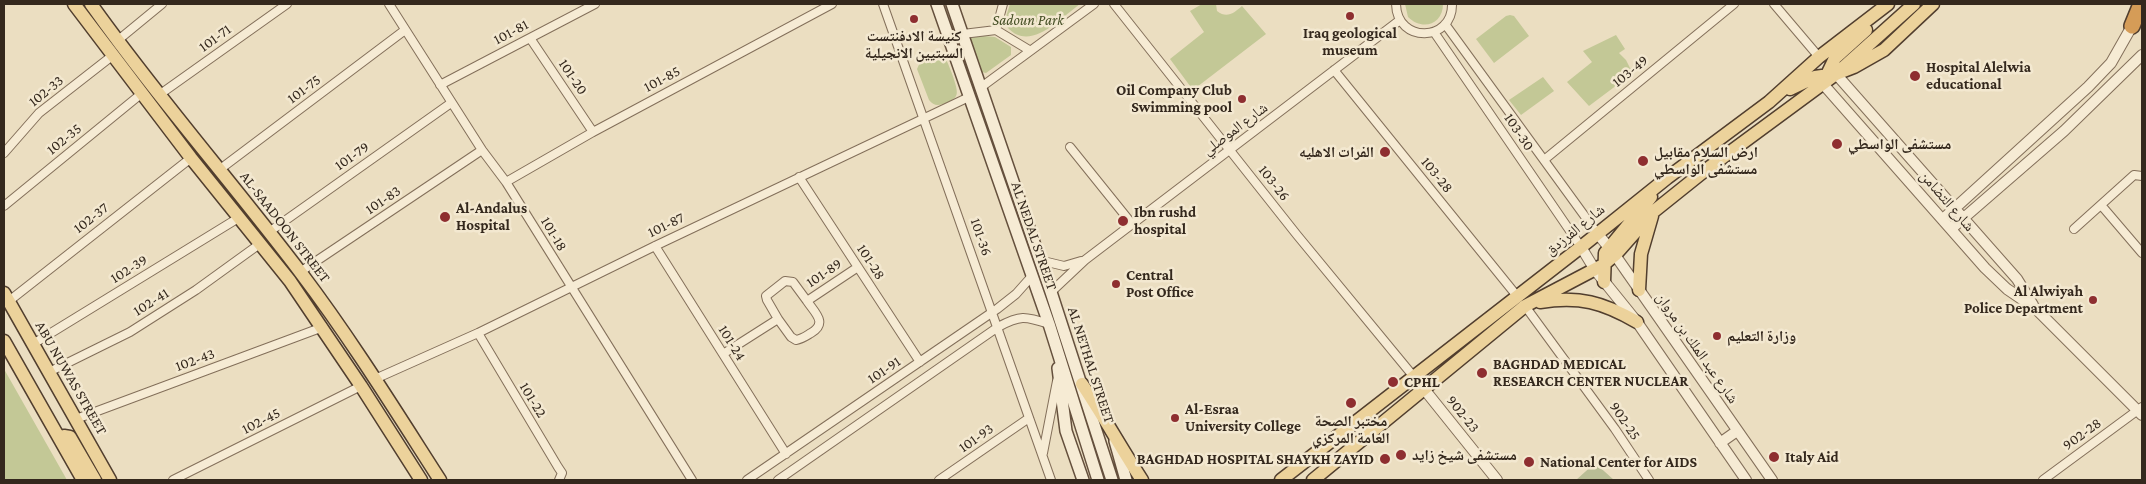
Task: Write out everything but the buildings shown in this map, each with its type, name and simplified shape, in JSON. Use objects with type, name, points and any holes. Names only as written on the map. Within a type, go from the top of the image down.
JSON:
[{"type":"highway","points":[[2132,26],[2141,4]]},
{"type":"main road","name":"AL-SAADOON STREET","points":[[74,4],[141,94],[290,281],[362,386],[421,480]]},
{"type":"main road","name":"AL-SAADOON STREET","points":[[91,4],[117,41],[269,232],[334,318],[440,480]]},
{"type":"main road","name":"AL NEDAL STREET","points":[[937,4],[1049,324],[1098,480]]},
{"type":"main road","name":"AL NETHAL STREET","points":[[952,4],[1082,384],[1112,480]]},
{"type":"main road","points":[[1820,55],[1840,30],[1874,4]]},
{"type":"main road","name":"شارع الفرزدق","points":[[1314,480],[1424,389],[1524,302],[1597,233],[1769,102],[1820,55],[1888,4]]},
{"type":"main road","points":[[1828,77],[1840,52],[1896,4]]},
{"type":"main road","name":"شارع الفرزدق","points":[[1281,480],[1414,377],[1524,302],[1599,267],[1612,251],[1653,212],[1828,77],[1914,4]]},
{"type":"main road","points":[[1769,102],[1800,83],[1828,77],[1854,67],[1884,50],[1933,4]]},
{"type":"main road","points":[[1612,251],[1667,178]]},
{"type":"main road","points":[[1639,290],[1641,254],[1653,212]]},
{"type":"main road","points":[[1599,267],[1604,282]]},
{"type":"main road","name":"ABU NUWAS STREET","points":[[6,297],[110,480]]},
{"type":"main road","points":[[1524,302],[1581,300],[1614,310],[1637,322]]},
{"type":"main road","points":[[4,340],[83,480]]},
{"type":"main road","points":[[1060,358],[1058,376],[1066,431],[1083,480]]},
{"type":"main road","points":[[1082,384],[1142,480]]},
{"type":"main road","points":[[1112,432],[1126,480]]},
{"type":"main road","points":[[61,441],[64,436],[70,437],[95,480]]},
{"type":"street","points":[[117,41],[162,4]]},
{"type":"street","name":"101-71","points":[[159,95],[287,4]]},
{"type":"street","name":"101-18","points":[[389,4],[451,103],[506,182],[692,480]]},
{"type":"street","name":"101-81","points":[[440,85],[595,4]]},
{"type":"street","name":"101-85","points":[[506,182],[593,132],[832,4]]},
{"type":"street","name":"101-36","points":[[883,4],[925,118],[1051,480]]},
{"type":"street","points":[[996,30],[1003,4]]},
{"type":"street","points":[[980,88],[1029,50],[1094,4]]},
{"type":"street","name":"103-26","points":[[1114,4],[1231,149],[1297,235],[1414,377]]},
{"type":"street","points":[[1396,4],[1400,20],[1409,30],[1421,34],[1434,32],[1445,24],[1450,17],[1452,4]]},
{"type":"street","name":"103-49","points":[[1544,160],[1734,4]]},
{"type":"street","points":[[1774,4],[1820,55]]},
{"type":"street","name":"شارع الموصلي","points":[[1051,292],[1085,260],[1400,20]]},
{"type":"street","name":"103-30","points":[[1445,24],[1597,233]]},
{"type":"street","points":[[1943,220],[2088,87],[2111,63],[2132,26]]},
{"type":"street","name":"101-75","points":[[220,170],[406,30]]},
{"type":"street","points":[[963,34],[996,30],[1029,50]]},
{"type":"street","name":"103-30","points":[[1434,32],[1581,247]]},
{"type":"street","name":"101-20","points":[[530,38],[593,132]]},
{"type":"street","points":[[1951,229],[2064,131],[2142,55]]},
{"type":"street","name":"102-33","points":[[4,153],[38,113],[112,56]]},
{"type":"street","name":"103-28","points":[[1334,70],[1524,302]]},
{"type":"street","name":"شارع التضامن","points":[[1828,77],[1956,208],[2017,280],[2035,308]]},
{"type":"street","name":"شارع التضامن","points":[[1828,77],[1943,220],[1985,268],[2007,289],[2035,308],[2141,411]]},
{"type":"street","name":"102-35","points":[[4,206],[141,94]]},
{"type":"street","name":"101-87","points":[[375,379],[478,333],[570,286],[969,97]]},
{"type":"street","name":"101-79","points":[[269,232],[451,103]]},
{"type":"street","points":[[1070,147],[1132,224]]},
{"type":"street","name":"101-83","points":[[300,272],[482,150]]},
{"type":"street","name":"102-37","points":[[6,297],[191,158]]},
{"type":"street","points":[[2074,229],[2134,175],[2142,176]]},
{"type":"street","name":"101-28","points":[[799,177],[920,362]]},
{"type":"street","points":[[2101,205],[2142,253]]},
{"type":"street","name":"102-39","points":[[33,344],[240,217]]},
{"type":"street","name":"شارع عبد الملك بن مروان","points":[[1597,233],[1612,251],[1772,480]]},
{"type":"street","name":"102-41","points":[[49,372],[130,332],[196,290],[261,244]]},
{"type":"street","name":"101-24","points":[[655,246],[786,454]]},
{"type":"street","points":[[1581,247],[1599,267]]},
{"type":"street","name":"شارع الموصلي","points":[[1039,260],[1064,266],[1085,260]]},
{"type":"street","name":"101-89","points":[[778,319],[791,337],[796,340],[817,330],[820,321],[807,301],[858,267]]},
{"type":"street","name":"101-91","points":[[747,480],[992,312],[1016,294],[1032,276]]},
{"type":"street","points":[[2007,289],[2017,280]]},
{"type":"street","points":[[723,354],[778,319],[766,296],[785,281],[793,282],[807,301]]},
{"type":"street","points":[[1604,282],[1637,322],[1746,480]]},
{"type":"street","name":"902-25","points":[[1524,302],[1649,480]]},
{"type":"street","name":"101-91","points":[[778,480],[998,327],[1023,316],[1049,324]]},
{"type":"street","name":"102-43","points":[[76,419],[323,327]]},
{"type":"street","name":"101-22","points":[[478,333],[562,474],[559,480]]},
{"type":"street","points":[[1043,456],[1058,376]]},
{"type":"street","name":"102-45","points":[[173,480],[362,386]]},
{"type":"street","name":"902-23","points":[[1424,389],[1497,480]]},
{"type":"street","name":"902-28","points":[[2043,480],[2141,411]]},
{"type":"street","name":"101-93","points":[[939,480],[1029,418]]},
{"type":"street","points":[[1720,443],[1737,431]]},
{"type":"green space","name":"Sadoun Park","points":[[1010,4],[1080,4],[1042,32],[1032,36],[1022,36],[1013,32],[1004,23]]},
{"type":"green space","points":[[1202,4],[1216,4],[1217,11],[1224,15],[1233,13],[1242,6],[1266,34],[1193,90],[1170,59],[1204,32],[1190,11]]},
{"type":"green space","points":[[1405,4],[1443,4],[1440,17],[1431,24],[1425,25],[1419,24],[1408,17]]},
{"type":"green space","points":[[1510,15],[1514,16],[1529,36],[1494,63],[1476,39]]},
{"type":"green space","points":[[972,35],[995,37],[1011,47],[1011,55],[986,73],[981,72],[969,37]]},
{"type":"green space","points":[[1616,35],[1625,49],[1619,53],[1626,60],[1630,68],[1635,67],[1637,70],[1589,106],[1567,82],[1592,62],[1583,51]]},
{"type":"green space","points":[[937,54],[946,59],[957,89],[957,93],[952,100],[939,105],[929,100],[917,69],[922,58]]},
{"type":"green space","points":[[1543,77],[1554,91],[1521,115],[1509,100]]},
{"type":"green space","points":[[4,369],[67,480],[4,480]]},
{"type":"green space","points":[[1595,463],[1614,480],[1576,480]]},
{"type":"place","name":"Iraq geological museum","points":[[1350,16]]},
{"type":"place","name":"كنيسة الادفنتست السبتيين الانجيلية","points":[[914,19]]},
{"type":"place","name":"Hospital Alelwia educational","points":[[1915,76]]},
{"type":"place","name":"Oil Company Club Swimming pool","points":[[1242,99]]},
{"type":"place","name":"مستشفى الواسطي","points":[[1837,144]]},
{"type":"place","name":"الفرات الاهليه","points":[[1385,152]]},
{"type":"place","name":"ارض السلام مقابيل مستشفى الواسطي","points":[[1643,161]]},
{"type":"place","name":"Al-Andalus Hospital","points":[[445,217]]},
{"type":"place","name":"Ibn rushd hospital","points":[[1123,221]]},
{"type":"place","name":"Central Post Office","points":[[1116,284]]},
{"type":"place","name":"Al Alwiyah Police Department","points":[[2093,300]]},
{"type":"place","name":"وزارة التعليم","points":[[1717,336]]},
{"type":"place","name":"BAGHDAD MEDICAL RESEARCH CENTER NUCLEAR","points":[[1482,373]]},
{"type":"place","name":"CPHL","points":[[1393,382]]},
{"type":"place","name":"مختبر الصحة العامة المركزي","points":[[1351,403]]},
{"type":"place","name":"Al-Esraa University College","points":[[1175,418]]},
{"type":"place","name":"مستشفى شيخ زايد","points":[[1401,455]]},
{"type":"place","name":"Italy Aid","points":[[1774,457]]},
{"type":"place","name":"BAGHDAD HOSPITAL SHAYKH ZAYID","points":[[1385,459]]},
{"type":"place","name":"National Center for AIDS","points":[[1529,462]]}]
